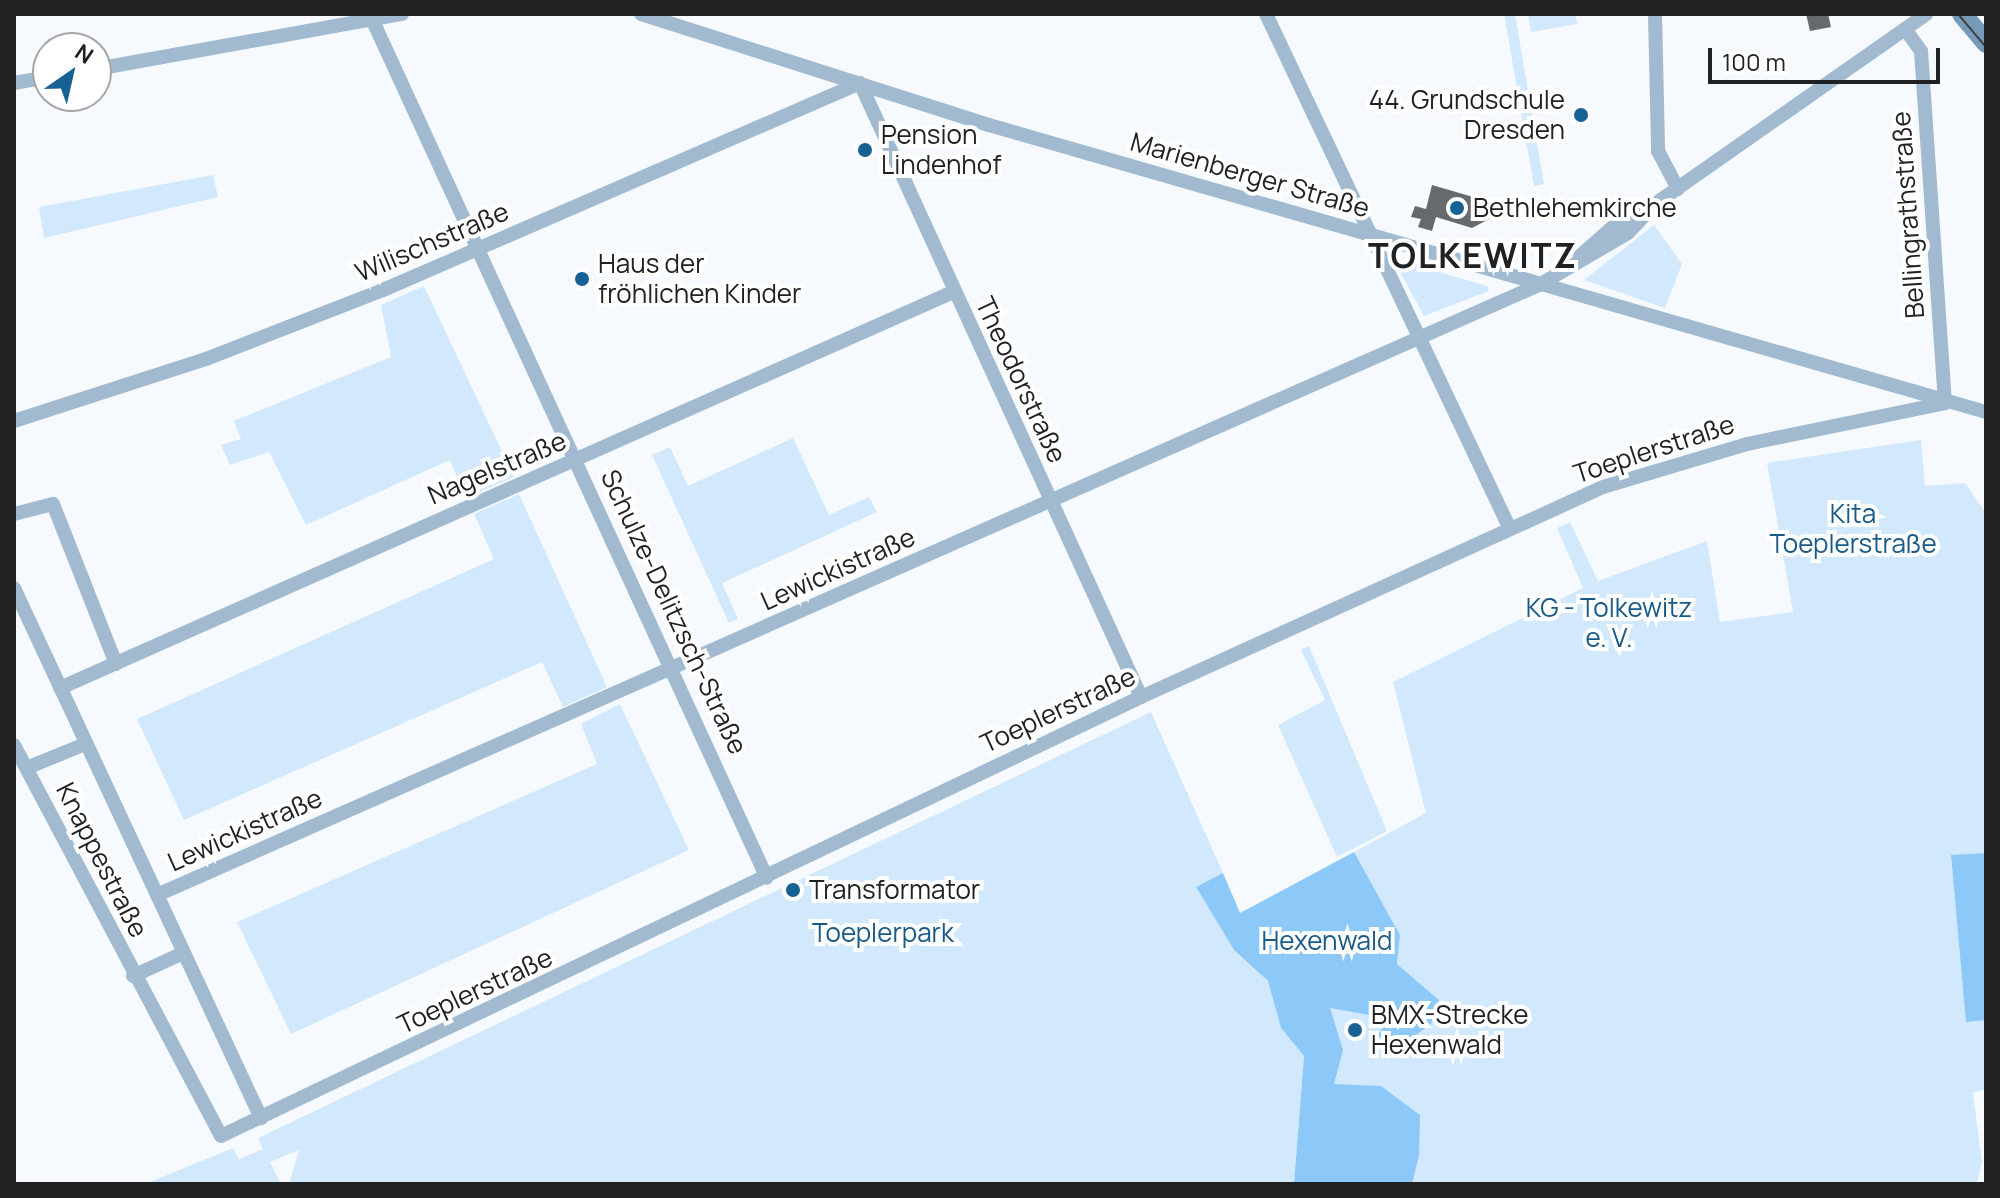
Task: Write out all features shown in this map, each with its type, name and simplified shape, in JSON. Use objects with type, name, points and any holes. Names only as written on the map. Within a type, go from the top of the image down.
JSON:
[{"type":"main road","points":[[1962,14],[1986,43]]},
{"type":"street","points":[[112,66],[353,18],[372,19],[402,14]]},
{"type":"street","points":[[1266,14],[1509,527]]},
{"type":"street","points":[[1655,14],[1658,151],[1678,189]]},
{"type":"street","name":"Lewickistraße","points":[[157,895],[1539,285],[1628,233],[1655,204],[1926,14]]},
{"type":"street","name":"Marienberger Straße","points":[[648,15],[860,83],[1370,236],[1945,403],[1986,412]]},
{"type":"street","name":"Schulze-Delitzsch-Straße","points":[[372,19],[673,666],[767,878]]},
{"type":"street","name":"Bellingrathstraße","points":[[1905,29],[1921,51],[1945,403]]},
{"type":"street","name":"Wilischstraße","points":[[14,421],[206,359],[477,250],[860,83]]},
{"type":"street","name":"Theodorstraße","points":[[860,83],[953,292],[1141,697]]},
{"type":"street","name":"Nagelstraße","points":[[60,688],[953,292]]},
{"type":"street","name":"Toeplerstraße","points":[[221,1136],[1141,697],[1509,527],[1603,487],[1747,444],[1945,403]]},
{"type":"street","points":[[14,514],[53,504],[116,664]]},
{"type":"street","name":"Knappestraße","points":[[14,588],[261,1118]]},
{"type":"street","name":"Knappestraße","points":[[29,767],[85,744]]},
{"type":"street","name":"Knappestraße","points":[[14,745],[29,767],[133,976],[221,1136]]},
{"type":"street","name":"Knappestraße","points":[[133,976],[183,953]]},
{"type":"green space","points":[[1504,14],[1515,14],[1544,184],[1534,186]]},
{"type":"green space","points":[[1528,14],[1575,14],[1577,24],[1531,32]]},
{"type":"green space","points":[[213,175],[218,197],[44,238],[39,207]]},
{"type":"green space","points":[[1654,225],[1682,264],[1665,308],[1584,280]]},
{"type":"green space","points":[[1402,261],[1487,286],[1489,291],[1424,316],[1397,267]]},
{"type":"green space","points":[[424,286],[514,477],[466,498],[450,460],[306,525],[269,452],[230,465],[221,445],[241,439],[234,421],[391,357],[381,305]]},
{"type":"green space","points":[[793,438],[829,515],[869,497],[877,512],[722,583],[738,619],[729,623],[652,455],[670,447],[688,486]]},
{"type":"green space","points":[[1921,440],[1925,486],[1965,483],[1986,513],[1986,853],[1951,856],[1967,1022],[1986,1020],[1986,1089],[1973,1093],[1982,1162],[1977,1184],[1412,1184],[1419,1156],[1381,1086],[1334,1085],[1328,1017],[1330,1007],[1347,1007],[1388,1021],[1439,1000],[1397,964],[1400,935],[1354,852],[1426,813],[1393,682],[1583,588],[1557,528],[1570,522],[1598,581],[1707,541],[1720,622],[1793,612],[1767,463]]},
{"type":"green space","points":[[519,494],[607,687],[563,707],[542,662],[184,820],[137,719],[494,559],[474,514]]},
{"type":"green space","points":[[1309,646],[1387,831],[1337,857],[1278,725],[1325,700],[1301,650]]},
{"type":"green space","points":[[620,704],[689,850],[291,1034],[237,922],[597,764],[581,724]]},
{"type":"green space","name":"Toeplerpark","points":[[1151,712],[1223,873],[1196,887],[1234,950],[1268,981],[1281,1028],[1304,1056],[1294,1184],[289,1184],[299,1150],[270,1162],[281,1184],[150,1182],[233,1148],[239,1159],[263,1149],[258,1138]]},
{"type":"green space","name":"Hexenwald","points":[[1354,852],[1400,935],[1397,964],[1439,1000],[1431,1024],[1395,1050],[1378,1035],[1387,1021],[1381,1017],[1330,1008],[1343,1050],[1334,1084],[1381,1086],[1420,1115],[1419,1156],[1412,1184],[1294,1184],[1304,1056],[1281,1028],[1268,981],[1234,950],[1196,887],[1223,873],[1240,913]]},
{"type":"green space","points":[[1986,853],[1986,1020],[1966,1022],[1951,855]]},
{"type":"building","points":[[1806,14],[1828,14],[1831,27],[1810,31]]},
{"type":"building","name":"Bethlehemkirche","points":[[1432,185],[1480,199],[1491,218],[1472,228],[1436,217],[1432,231],[1418,227],[1421,219],[1411,217],[1415,206],[1426,209]]},
{"type":"tram line","points":[[1958,14],[1986,47]]},
{"type":"place","name":"44. Grundschule Dresden","points":[[1581,115]]},
{"type":"place","name":"Pension Lindenhof","points":[[865,150]]},
{"type":"place","name":"Bethlehemkirche","points":[[1457,208]]},
{"type":"place","name":"Haus der fröhlichen Kinder","points":[[582,279]]},
{"type":"place","name":"Transformator","points":[[793,890]]},
{"type":"place","name":"BMX-Strecke Hexenwald","points":[[1355,1030]]},
{"type":"district","name":"TOLKEWITZ","points":[[1473,256]]},
{"type":"park label","name":"Kita Toeplerstraße","points":[[1853,529]]},
{"type":"park label","name":"KG - Tolkewitz e. V.","points":[[1609,623]]}]
